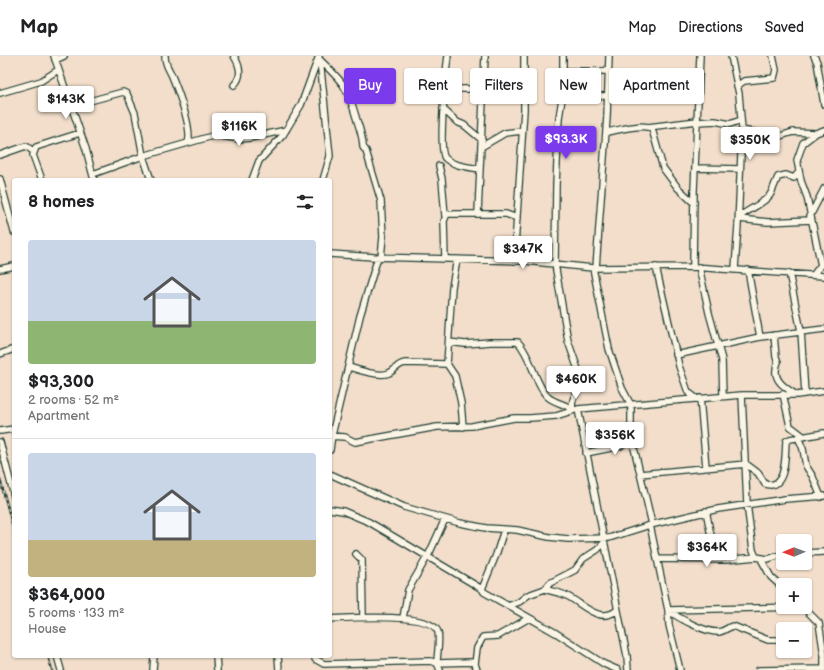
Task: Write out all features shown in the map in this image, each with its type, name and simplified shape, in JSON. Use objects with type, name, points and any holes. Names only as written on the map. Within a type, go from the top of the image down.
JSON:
[{"type":"street","points":[[64,56],[54,58],[94,177],[142,156],[216,135],[239,139],[286,130]]},
{"type":"street","points":[[165,56],[165,63],[180,97],[186,117],[188,143]]},
{"type":"street","points":[[234,56],[239,64],[240,72],[239,80],[234,85]]},
{"type":"street","points":[[447,68],[448,56]]},
{"type":"street","points":[[485,56],[485,68]]},
{"type":"street","points":[[514,261],[522,131],[524,56]]},
{"type":"street","points":[[563,56],[564,68]]},
{"type":"street","points":[[609,56],[606,132],[594,268],[609,349],[622,388],[631,405],[630,415],[632,437],[668,610],[669,625],[680,670]]},
{"type":"street","points":[[700,56],[694,203],[696,267],[722,360],[723,396]]},
{"type":"street","points":[[731,56],[737,86],[742,130],[739,218],[735,269]]},
{"type":"street","points":[[737,86],[744,81],[774,78],[776,70],[773,56]]},
{"type":"street","points":[[814,56],[817,62],[824,104]]},
{"type":"street","points":[[253,178],[259,161],[286,130],[307,92],[311,75],[319,57]]},
{"type":"street","points":[[319,57],[330,149],[330,156],[324,178]]},
{"type":"street","points":[[319,57],[340,79],[350,94],[362,136],[363,147],[366,151],[381,201],[383,237],[380,257],[360,316],[349,367],[332,432]]},
{"type":"street","points":[[0,93],[41,81],[58,70]]},
{"type":"street","points":[[601,71],[608,71]]},
{"type":"street","points":[[71,106],[125,92],[135,113],[142,156],[150,178]]},
{"type":"street","points":[[601,96],[608,96]]},
{"type":"street","points":[[443,104],[443,157],[458,165],[480,169]]},
{"type":"street","points":[[478,214],[484,104]]},
{"type":"street","points":[[562,104],[558,153],[555,264],[568,341],[582,378],[582,385],[576,392],[572,404],[576,409],[586,453],[627,656],[628,670]]},
{"type":"street","points":[[443,109],[457,122],[464,125],[482,140]]},
{"type":"street","points":[[606,132],[697,122],[715,121],[730,124],[741,120]]},
{"type":"street","points":[[648,127],[652,129],[663,168],[678,188],[694,203]]},
{"type":"street","points":[[742,130],[776,137],[800,131],[816,133]]},
{"type":"street","points":[[814,274],[821,265],[810,218],[807,197],[799,172],[797,157],[802,145],[816,133],[824,130]]},
{"type":"street","points":[[481,147],[505,133],[522,131]]},
{"type":"street","points":[[33,151],[39,146],[80,133]]},
{"type":"street","points":[[0,155],[26,146],[33,151],[41,178]]},
{"type":"street","points":[[438,166],[442,179],[445,216],[445,259]]},
{"type":"street","points":[[695,168],[740,169]]},
{"type":"street","points":[[739,218],[747,209],[764,200],[781,175],[794,178],[799,172]]},
{"type":"street","points":[[0,179],[11,212]]},
{"type":"street","points":[[810,218],[824,189]]},
{"type":"street","points":[[445,216],[454,213],[506,214],[517,218]]},
{"type":"street","points":[[739,218],[768,222],[810,218]]},
{"type":"street","points":[[332,254],[514,261],[594,268],[696,267],[814,274],[824,276]]},
{"type":"street","points":[[457,259],[452,287],[447,364],[456,376],[461,403],[463,427]]},
{"type":"street","points":[[0,269],[12,266]]},
{"type":"street","points":[[656,267],[676,355],[684,383],[688,392],[699,398]]},
{"type":"street","points":[[748,270],[760,337]]},
{"type":"street","points":[[789,273],[801,331],[805,394]]},
{"type":"street","points":[[676,355],[760,337],[801,331],[824,330]]},
{"type":"street","points":[[774,335],[776,357],[778,362],[776,371],[777,379],[780,384],[797,395]]},
{"type":"street","points":[[449,342],[466,344],[518,342],[530,362],[545,394],[550,399],[576,409]]},
{"type":"street","points":[[0,354],[12,350]]},
{"type":"street","points":[[349,367],[365,372],[387,374],[399,364],[447,364]]},
{"type":"street","points":[[332,436],[345,438],[355,442],[437,427],[463,427],[514,418],[556,416],[576,409],[723,396],[797,395],[824,391]]},
{"type":"street","points":[[332,475],[404,507],[445,519],[486,528],[517,530],[549,537],[603,540],[651,525],[706,511],[785,499],[823,497],[806,466],[800,436],[790,426],[783,394]]},
{"type":"street","points":[[742,395],[747,504],[753,550],[771,577],[776,582]]},
{"type":"street","points":[[699,398],[706,467]]},
{"type":"street","points":[[0,431],[12,429]]},
{"type":"street","points":[[640,474],[746,464],[758,473],[765,484],[776,483],[783,472],[786,441],[800,436],[824,433]]},
{"type":"street","points":[[586,453],[621,446],[632,437]]},
{"type":"street","points":[[0,442],[12,488]]},
{"type":"street","points":[[332,509],[343,511],[369,522],[604,664],[618,670]]},
{"type":"street","points":[[706,511],[715,546],[719,552],[732,560]]},
{"type":"street","points":[[403,618],[408,590],[430,552],[445,519]]},
{"type":"street","points":[[482,589],[504,530]]},
{"type":"street","points":[[508,606],[519,602],[528,595],[545,589],[550,583],[575,570],[583,559],[597,550],[603,540]]},
{"type":"street","points":[[812,553],[824,552]]},
{"type":"street","points":[[356,554],[362,560],[363,618]]},
{"type":"street","points":[[657,559],[732,560],[776,555]]},
{"type":"street","points":[[545,589],[566,595],[599,615],[607,616],[617,610]]},
{"type":"street","points":[[668,610],[776,608]]},
{"type":"street","points":[[668,610],[685,622],[716,631],[723,631],[733,626],[768,640],[776,640]]},
{"type":"street","points":[[810,614],[819,623],[824,655]]},
{"type":"street","points":[[332,619],[403,618],[427,622],[438,632],[437,663],[440,670]]},
{"type":"street","points":[[477,670],[475,664],[476,648],[484,638],[498,636],[529,618]]},
{"type":"street","points":[[821,631],[824,626]]},
{"type":"street","points":[[58,658],[61,670]]},
{"type":"street","points":[[153,670],[154,658]]},
{"type":"street","points":[[216,658],[217,670]]},
{"type":"street","points":[[278,658],[279,670]]},
{"type":"street","points":[[315,658],[320,662],[338,667],[430,661],[437,663],[464,662],[475,664]]},
{"type":"street","points":[[759,670],[824,669],[824,658]]},
{"type":"railway","points":[[0,479],[12,524]]},
{"type":"railway","points":[[49,658],[52,670]]}]
